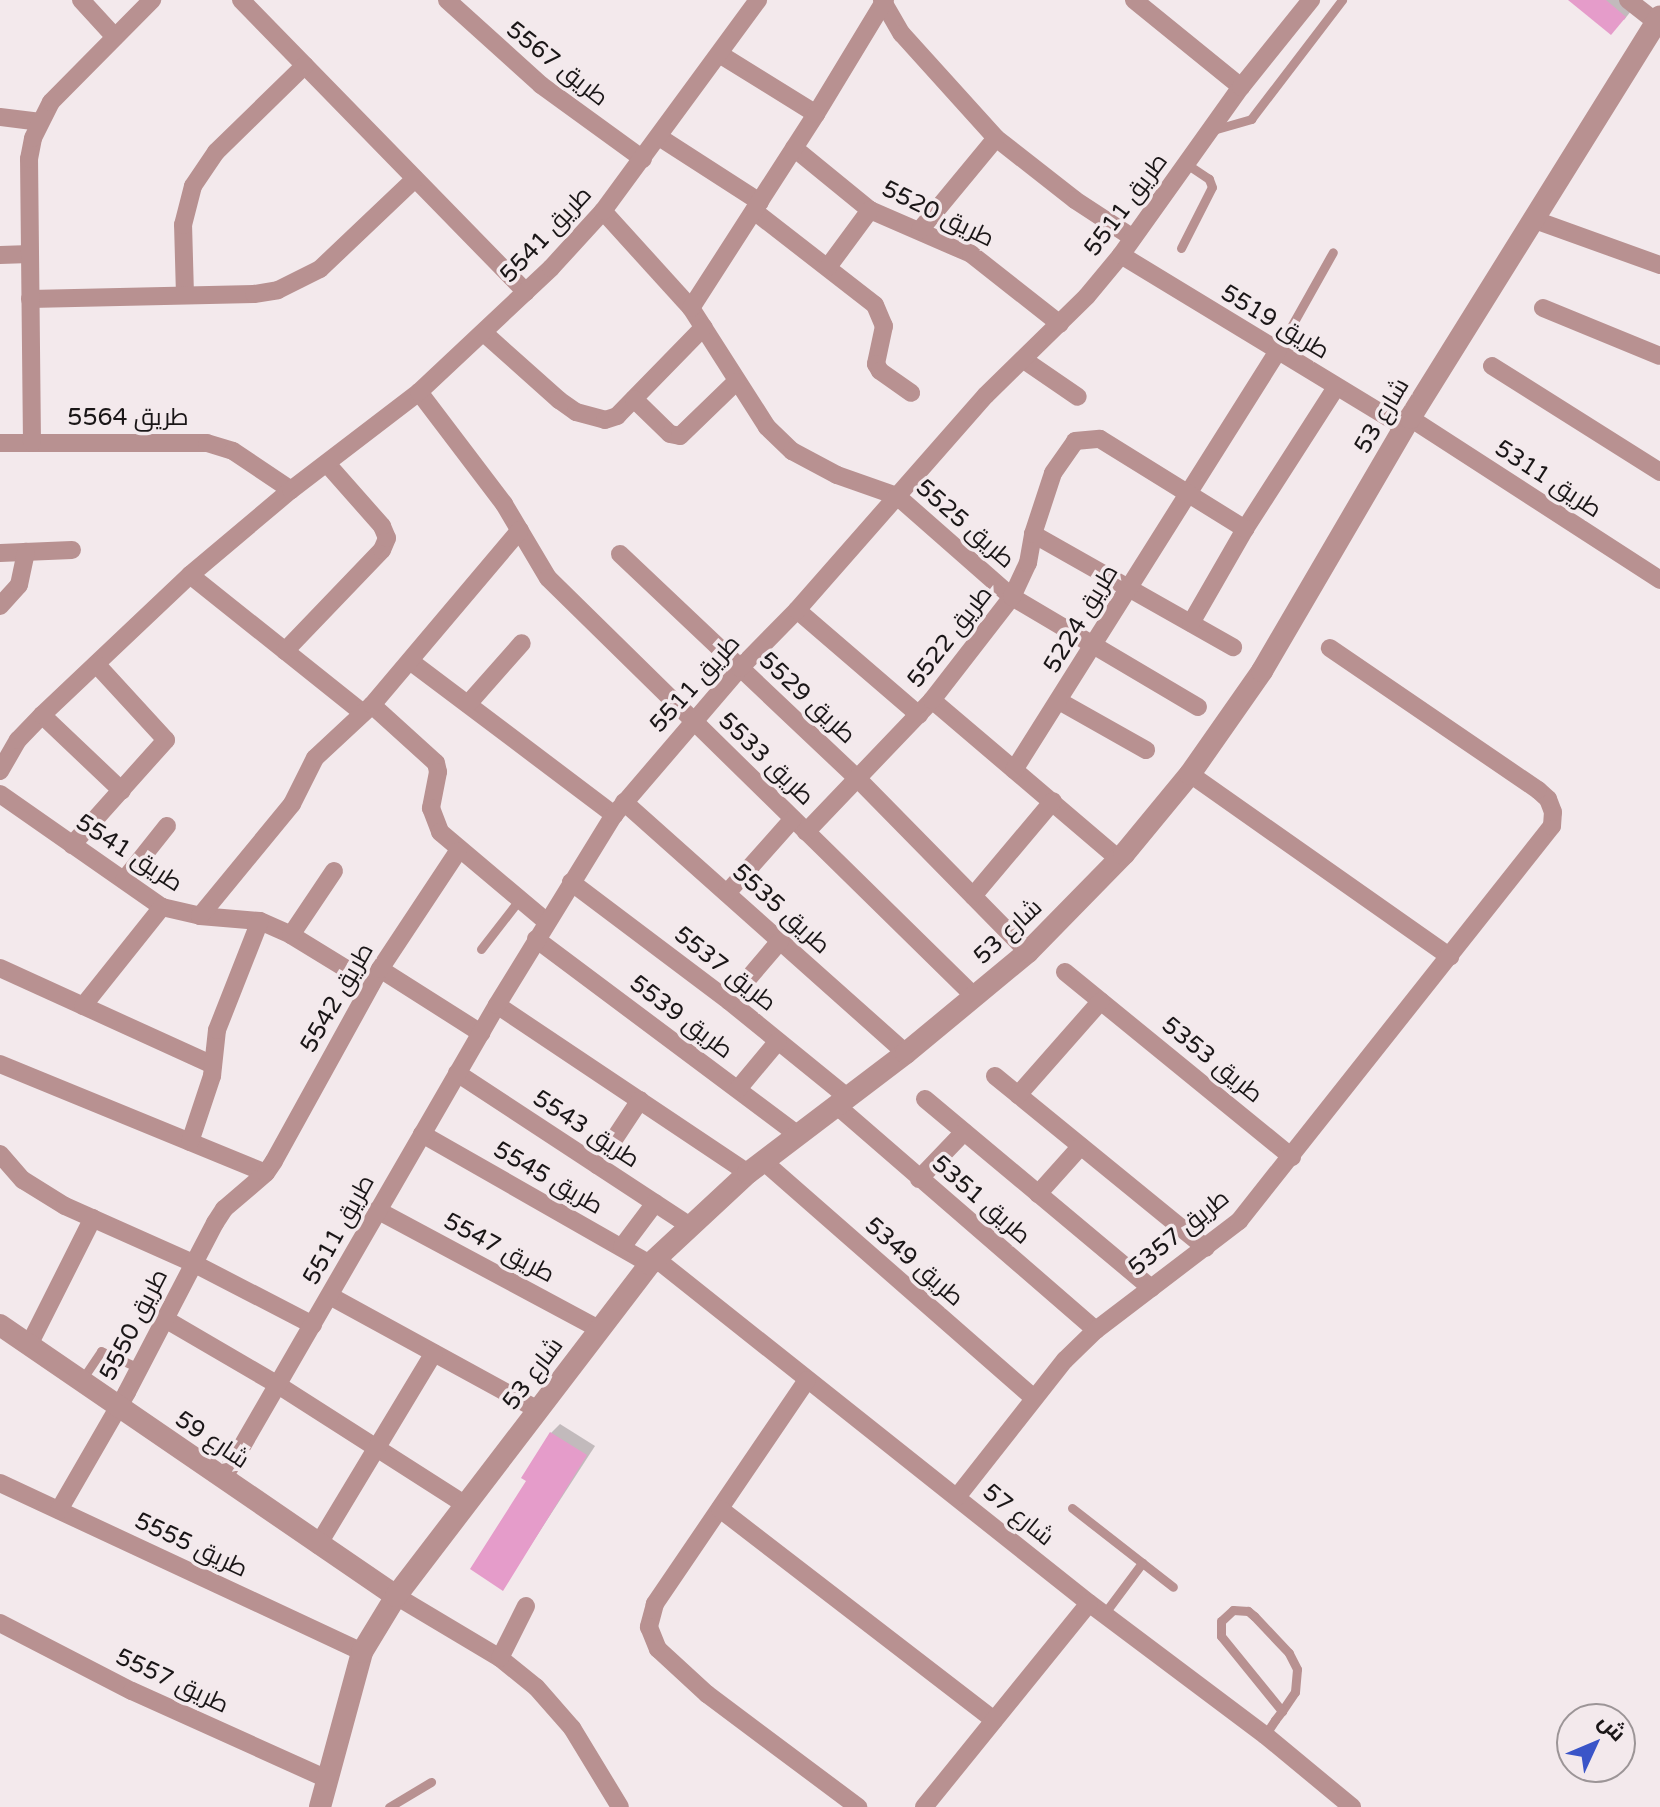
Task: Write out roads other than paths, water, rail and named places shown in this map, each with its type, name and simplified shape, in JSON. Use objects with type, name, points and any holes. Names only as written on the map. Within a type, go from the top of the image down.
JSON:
[{"type":"street","points":[[81,0],[115,37]]},
{"type":"street","points":[[32,443],[29,159],[39,122],[58,94],[152,0]]},
{"type":"street","points":[[241,0],[526,292]]},
{"type":"street","name":"طريق 5567","points":[[447,0],[541,85],[643,159]]},
{"type":"street","name":"طريق 5541","points":[[0,771],[18,740],[42,715],[190,575],[291,490],[328,465],[419,392],[526,292],[603,211],[721,55],[758,0]]},
{"type":"street","points":[[1134,0],[1241,87]]},
{"type":"street","name":"طريق 5511","points":[[223,1479],[497,1005],[619,808],[740,668],[797,610],[986,395],[1060,324],[1121,255],[1241,87],[1311,0]]},
{"type":"street","points":[[1628,0],[1658,19]]},
{"type":"street","points":[[691,308],[816,114],[883,1],[902,34],[996,138],[1075,200],[1133,238]]},
{"type":"street","name":"شارع 53","points":[[320,1807],[362,1652],[396,1596],[653,1261],[688,1225],[755,1167],[906,1053],[1028,952],[1119,859],[1190,774],[1262,671],[1407,423],[1658,19]]},
{"type":"street","points":[[721,55],[816,114]]},
{"type":"street","points":[[185,295],[183,225],[193,186],[216,152],[305,65]]},
{"type":"street","points":[[0,117],[39,122]]},
{"type":"street","points":[[659,137],[757,207],[875,305],[884,326],[876,364],[880,371],[911,393]]},
{"type":"street","points":[[920,230],[996,138]]},
{"type":"street","name":"طريق 5520","points":[[794,148],[870,210],[971,254],[994,269],[1060,324]]},
{"type":"street","points":[[30,299],[254,294],[300,281],[320,269],[415,179]]},
{"type":"street","points":[[828,267],[870,210]]},
{"type":"street","name":"طريق 5525","points":[[603,211],[691,308],[767,427],[792,451],[837,475],[897,496],[1012,597],[1198,707]]},
{"type":"street","points":[[1535,220],[1660,265]]},
{"type":"street","points":[[0,255],[30,254]]},
{"type":"street","name":"طريق 5519","points":[[1121,255],[1336,387],[1407,423]]},
{"type":"street","points":[[1543,308],[1660,356]]},
{"type":"street","points":[[484,333],[576,412],[605,420],[617,416],[704,327]]},
{"type":"street","name":"طريق 5224","points":[[1014,770],[1094,646],[1186,492],[1277,352]]},
{"type":"street","points":[[1024,360],[1078,397]]},
{"type":"street","points":[[1492,366],[1660,472]]},
{"type":"street","points":[[634,399],[670,434],[680,436],[736,382]]},
{"type":"street","points":[[1191,623],[1245,529],[1336,387]]},
{"type":"street","name":"طريق 5533","points":[[419,392],[504,504],[548,578],[975,997]]},
{"type":"street","name":"طريق 5311","points":[[1407,423],[1660,580]]},
{"type":"street","name":"طريق 5522","points":[[727,893],[800,825],[857,778],[919,715],[1012,597],[1028,563],[1033,534],[1063,454],[1075,441],[1100,439],[1186,492]]},
{"type":"street","name":"طريق 5564","points":[[0,443],[207,443],[233,451],[291,490]]},
{"type":"street","points":[[285,651],[386,544],[382,526],[328,465]]},
{"type":"street","points":[[1186,492],[1245,529]]},
{"type":"street","points":[[200,916],[292,804],[315,758],[368,709],[520,530]]},
{"type":"street","points":[[1033,534],[1233,647]]},
{"type":"street","points":[[0,553],[72,550]]},
{"type":"street","points":[[0,606],[19,585],[26,552]]},
{"type":"street","name":"طريق 5529","points":[[620,554],[857,778],[1028,952]]},
{"type":"street","points":[[190,575],[285,651],[368,709],[436,763],[438,772],[431,808],[433,821],[458,851],[547,922]]},
{"type":"street","points":[[797,610],[919,715]]},
{"type":"street","points":[[468,704],[522,643]]},
{"type":"street","name":"طريق 5357","points":[[957,1497],[1034,1398],[1096,1330],[1239,1221],[1552,826],[1553,812],[1548,799],[1538,790],[1330,648]]},
{"type":"street","name":"طريق 5535","points":[[410,661],[619,808],[727,893],[906,1053]]},
{"type":"street","points":[[72,845],[166,740],[96,664]]},
{"type":"street","points":[[932,700],[1119,859]]},
{"type":"street","points":[[1059,701],[1146,750]]},
{"type":"street","points":[[42,715],[122,791]]},
{"type":"street","points":[[1190,774],[1450,957]]},
{"type":"street","name":"طريق 5541","points":[[0,794],[162,907],[200,916],[260,921],[376,976],[481,1033]]},
{"type":"street","points":[[973,896],[1053,801]]},
{"type":"street","points":[[124,880],[167,826]]},
{"type":"street","name":"طريق 5542","points":[[266,1173],[376,976],[458,851]]},
{"type":"street","points":[[291,935],[334,871]]},
{"type":"street","name":"طريق 5537","points":[[571,882],[729,1001],[778,1041],[841,1101]]},
{"type":"street","points":[[83,1006],[162,907]]},
{"type":"street","points":[[190,1142],[213,1065],[217,1030],[260,921]]},
{"type":"street","name":"طريق 5539","points":[[536,939],[797,1134]]},
{"type":"street","points":[[729,1001],[780,941]]},
{"type":"street","points":[[0,968],[213,1065]]},
{"type":"street","name":"طريق 5353","points":[[1065,972],[1292,1157]]},
{"type":"street","points":[[1018,1095],[1101,1001]]},
{"type":"street","points":[[497,1005],[640,1100],[755,1167]]},
{"type":"street","points":[[738,1089],[778,1041]]},
{"type":"street","points":[[0,1064],[266,1173]]},
{"type":"street","name":"طريق 5543","points":[[457,1073],[688,1225]]},
{"type":"street","points":[[995,1076],[1206,1248]]},
{"type":"street","name":"طريق 5351","points":[[925,1099],[1151,1288]]},
{"type":"street","points":[[597,1165],[640,1100]]},
{"type":"street","name":"طريق 5351","points":[[841,1101],[919,1179],[1096,1330]]},
{"type":"street","points":[[919,1179],[964,1132]]},
{"type":"street","name":"طريق 5545","points":[[422,1134],[622,1247],[653,1261]]},
{"type":"street","points":[[1038,1194],[1081,1146]]},
{"type":"street","points":[[0,1154],[41,1192],[193,1263],[313,1325]]},
{"type":"street","name":"طريق 5349","points":[[755,1167],[1034,1398]]},
{"type":"street","name":"طريق 5550","points":[[59,1510],[118,1408],[224,1209],[266,1173]]},
{"type":"street","points":[[622,1247],[655,1203]]},
{"type":"street","name":"طريق 5547","points":[[377,1210],[599,1329]]},
{"type":"street","points":[[29,1345],[93,1218]]},
{"type":"street","name":"شارع 57","points":[[653,1261],[1089,1603],[1265,1735],[1352,1807]]},
{"type":"street","points":[[330,1296],[538,1410]]},
{"type":"street","points":[[165,1319],[278,1385],[467,1506]]},
{"type":"street","name":"شارع 59","points":[[0,1325],[396,1596]]},
{"type":"street","points":[[318,1545],[434,1353]]},
{"type":"street","points":[[807,1380],[655,1604],[649,1627],[652,1639],[707,1694],[858,1807]]},
{"type":"street","name":"طريق 5555","points":[[0,1483],[362,1652]]},
{"type":"street","points":[[720,1509],[994,1720]]},
{"type":"street","points":[[396,1596],[500,1658],[555,1706],[620,1807]]},
{"type":"street","points":[[924,1807],[1089,1603]]},
{"type":"street","points":[[500,1658],[526,1606]]},
{"type":"street","name":"طريق 5557","points":[[0,1623],[132,1691],[327,1779]]},
{"type":"lane","points":[[1210,131],[1251,119],[1342,0]]},
{"type":"lane","points":[[1181,248],[1212,187],[1209,179],[1187,164]]},
{"type":"lane","points":[[1277,352],[1333,252]]},
{"type":"lane","points":[[481,949],[519,900]]},
{"type":"lane","points":[[81,1381],[101,1351],[139,1368]]},
{"type":"lane","points":[[1072,1508],[1173,1587]]},
{"type":"lane","points":[[1104,1614],[1142,1563]]},
{"type":"lane","points":[[1265,1735],[1282,1711],[1297,1685],[1294,1660],[1248,1611],[1233,1610],[1221,1621],[1221,1636],[1282,1711]]},
{"type":"lane","points":[[389,1807],[431,1782]]}]
